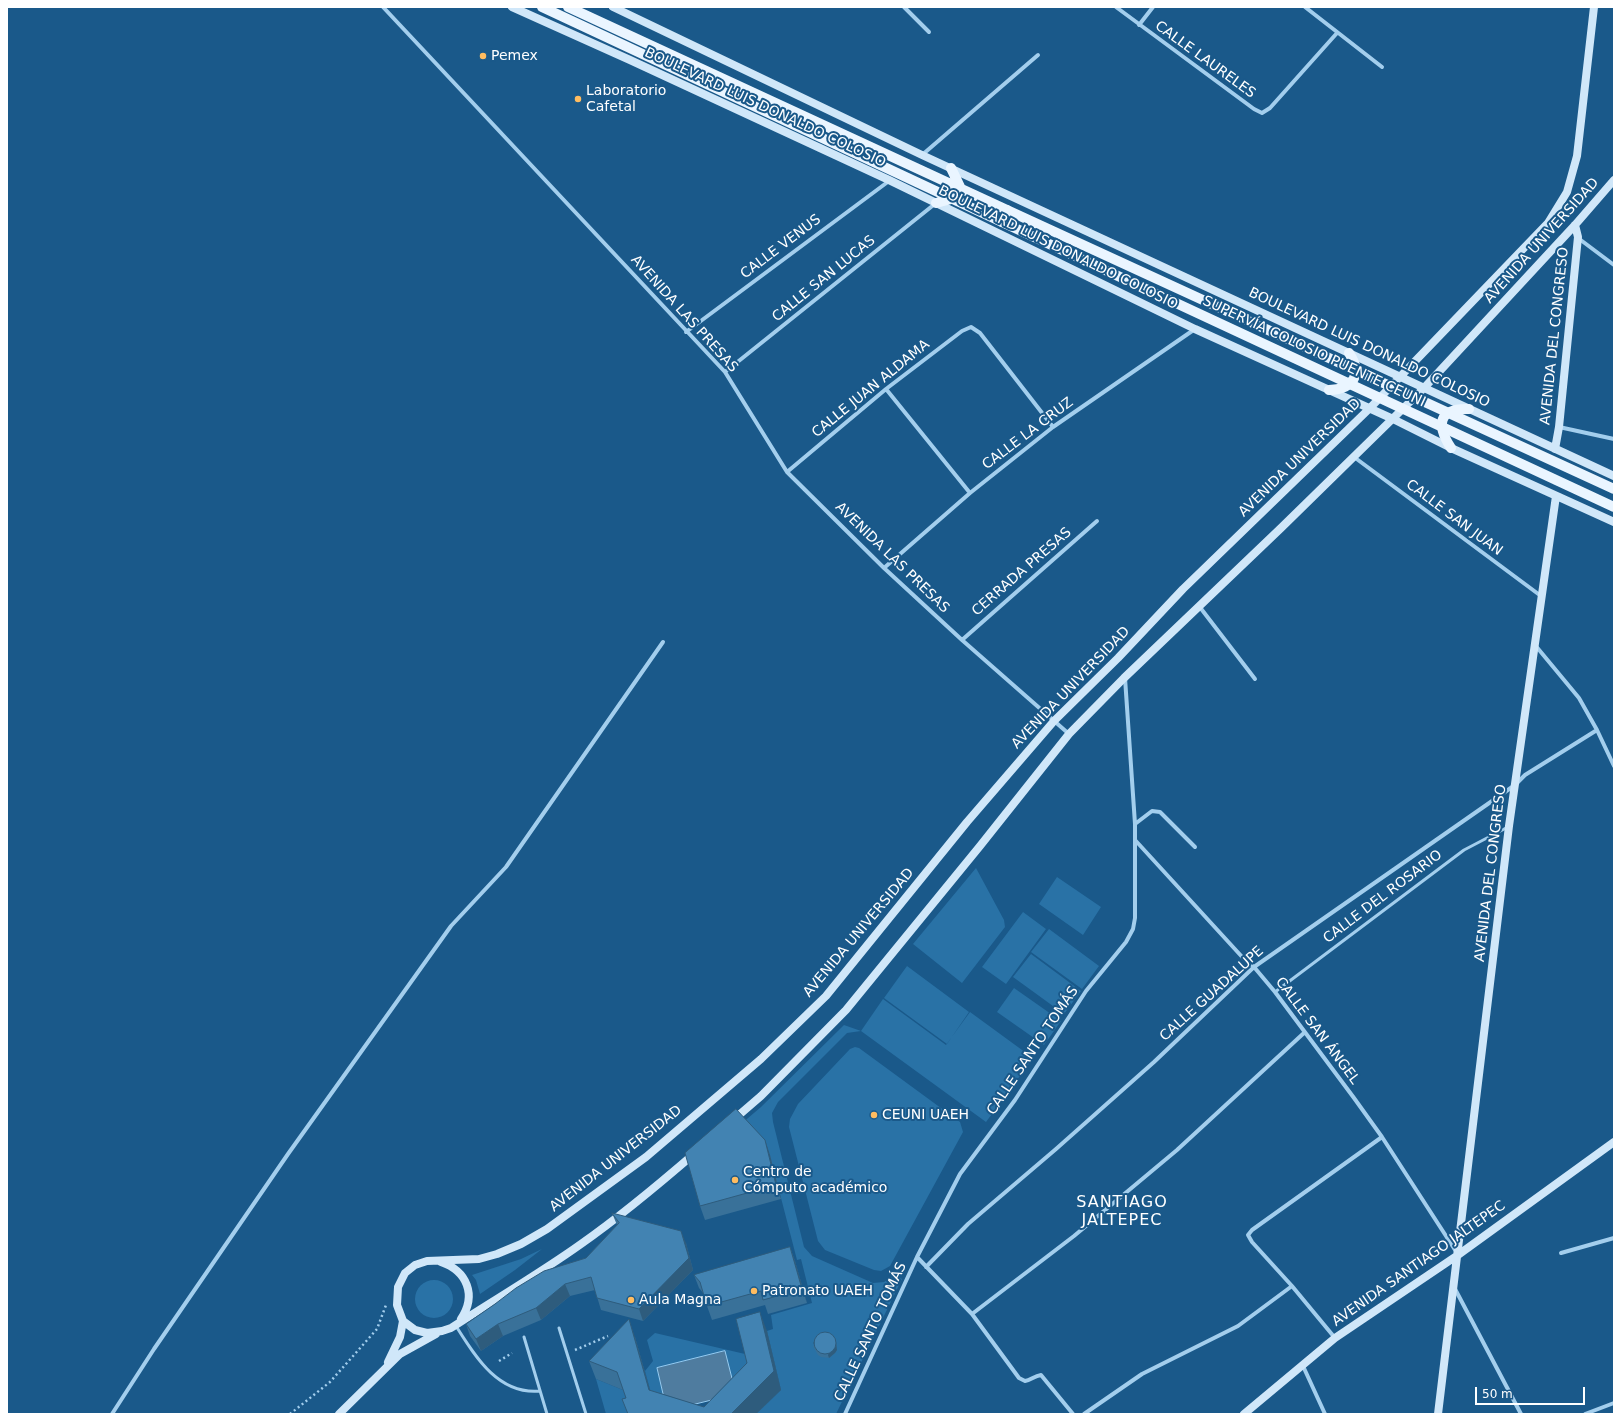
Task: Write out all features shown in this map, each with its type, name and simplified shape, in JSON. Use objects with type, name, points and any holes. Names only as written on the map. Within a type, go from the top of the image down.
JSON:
[{"type":"main road","name":"SUPERVÍA COLOSIO PUENTE CEUNI","points":[[542,7],[955,198],[1002,222],[1614,507]]},
{"type":"main road","name":"SUPERVÍA COLOSIO PUENTE CEUNI","points":[[568,7],[1614,489]]},
{"type":"main road","points":[[951,168],[961,189]]},
{"type":"main road","points":[[936,203],[955,198]]},
{"type":"main road","points":[[1329,390],[1339,390],[1352,382],[1356,374],[1356,367],[1349,353]]},
{"type":"main road","points":[[1451,448],[1443,434],[1442,422],[1450,411],[1457,409],[1469,409]]},
{"type":"street","name":"AVENIDA LAS PRESAS","points":[[383,7],[725,372],[787,472],[884,568],[962,640],[1069,734]]},
{"type":"street","name":"BOULEVARD LUIS DONALDO COLOSIO","points":[[512,7],[637,63],[889,180],[1195,329],[1370,408],[1451,448],[1614,522]]},
{"type":"street","name":"BOULEVARD LUIS DONALDO COLOSIO","points":[[614,7],[951,168],[1614,476]]},
{"type":"street","points":[[904,7],[929,32]]},
{"type":"street","name":"CALLE LAURELES","points":[[1116,7],[1254,109],[1262,112],[1270,108],[1336,33]]},
{"type":"street","points":[[1139,25],[1153,7]]},
{"type":"street","points":[[1305,7],[1382,68]]},
{"type":"street","name":"AVENIDA UNIVERSIDAD","points":[[442,1332],[427,1333],[415,1330],[403,1321],[397,1306],[398,1287],[405,1272],[415,1265],[428,1261],[479,1259],[522,1244],[547,1229],[646,1157],[761,1059],[826,996],[967,822],[1054,720],[1118,658],[1183,589],[1370,408],[1548,223],[1566,192],[1577,156],[1594,7]]},
{"type":"street","points":[[922,154],[1038,55]]},
{"type":"street","name":"CALLE VENUS","points":[[686,332],[889,180]]},
{"type":"street","name":"AVENIDA UNIVERSIDAD","points":[[725,1127],[761,1096],[846,1010],[1069,734],[1124,678],[1424,388],[1575,225],[1614,180]]},
{"type":"street","name":"CALLE SAN LUCAS","points":[[725,372],[936,203]]},
{"type":"street","name":"AVENIDA DEL CONGRESO","points":[[1555,449],[1559,427],[1578,238],[1575,225]]},
{"type":"street","points":[[1578,238],[1614,265]]},
{"type":"street","name":"CALLE JUAN ALDAMA","points":[[787,472],[886,389],[962,331],[971,327],[980,333],[1053,426]]},
{"type":"street","name":"CALLE LA CRUZ","points":[[884,568],[970,493],[1053,426],[1195,329]]},
{"type":"street","points":[[886,389],[970,493]]},
{"type":"street","points":[[1559,427],[1614,439]]},
{"type":"street","name":"CALLE SAN JUAN","points":[[1354,457],[1541,596]]},
{"type":"street","name":"AVENIDA DEL CONGRESO","points":[[1438,1414],[1509,826],[1556,496]]},
{"type":"street","name":"CERRADA PRESAS","points":[[962,640],[1097,521]]},
{"type":"street","points":[[1199,606],[1255,679]]},
{"type":"street","points":[[112,1414],[154,1349],[288,1154],[452,926],[506,867],[663,642]]},
{"type":"street","points":[[1535,646],[1579,698],[1597,730],[1614,766]]},
{"type":"street","name":"CALLE SANTO TOMÁS","points":[[845,1414],[917,1257],[960,1174],[1015,1100],[1086,991],[1126,942],[1133,929],[1135,918],[1135,824],[1124,678]]},
{"type":"street","name":"CALLE GUADALUPE","points":[[926,1267],[968,1224],[1056,1149],[1148,1067],[1254,967],[1515,785],[1525,775],[1597,730]]},
{"type":"street","points":[[1135,824],[1152,810],[1160,812],[1194,847]]},
{"type":"street","name":"CALLE SAN ÁNGEL","points":[[1134,839],[1244,959],[1254,967],[1275,992],[1382,1137],[1458,1255]]},
{"type":"street","points":[[972,1314],[1074,1236],[1177,1150],[1305,1032]]},
{"type":"street","points":[[1335,1338],[1292,1286],[1252,1242],[1248,1235],[1252,1230],[1382,1137]]},
{"type":"street","name":"AVENIDA SANTIAGO JALTEPEC","points":[[1244,1414],[1335,1338],[1458,1255],[1614,1142]]},
{"type":"street","name":"AVENIDA UNIVERSIDAD","points":[[339,1414],[400,1354],[510,1294],[540,1274],[647,1194],[701,1147]]},
{"type":"street","points":[[1561,1253],[1614,1238]]},
{"type":"street","points":[[917,1257],[972,1314],[1019,1378],[1025,1381],[1031,1380],[1034,1376],[1041,1375],[1073,1414]]},
{"type":"street","points":[[437,1261],[450,1265],[460,1273],[467,1284],[469,1296],[467,1310],[457,1323]]},
{"type":"street","points":[[1084,1414],[1142,1374],[1238,1326],[1292,1286]]},
{"type":"street","points":[[1454,1287],[1521,1414]]},
{"type":"street","name":"AVENIDA UNIVERSIDAD","points":[[382,1371],[392,1356],[400,1337],[403,1321]]},
{"type":"street","points":[[1303,1366],[1325,1414]]},
{"type":"street","points":[[1585,1414],[1614,1403]]},
{"type":"lane","name":"CALLE DEL ROSARIO","points":[[1275,992],[1464,850],[1509,826]]},
{"type":"lane","points":[[457,1323],[482,1365],[497,1378],[522,1391],[540,1391]]},
{"type":"lane","points":[[559,1328],[586,1414]]},
{"type":"lane","points":[[524,1338],[547,1414]]},
{"type":"path","points":[[290,1414],[330,1382],[377,1329],[387,1302],[398,1287]]},
{"type":"path","points":[[575,1350],[608,1336]]},
{"type":"path","points":[[499,1361],[512,1353]]},
{"type":"shaded area","points":[[976,868],[1004,920],[1005,927],[962,983],[913,944]]},
{"type":"shaded area","points":[[1057,877],[1101,907],[1083,935],[1039,904]]},
{"type":"shaded area","points":[[1023,912],[1046,929],[1006,984],[982,967]]},
{"type":"shaded area","points":[[1049,929],[1099,966],[1082,989],[1031,952]]},
{"type":"shaded area","points":[[1031,954],[1081,991],[1064,1014],[1013,977]]},
{"type":"shaded area","points":[[907,966],[969,1012],[947,1044],[884,998]]},
{"type":"shaded area","points":[[1014,988],[1061,1021],[1044,1045],[997,1012]]},
{"type":"shaded area","points":[[883,999],[946,1045],[970,1012],[1033,1058],[986,1122],[861,1031]]},
{"type":"shaded area","points":[[844,1025],[861,1031],[847,1033],[778,1102],[772,1113],[773,1122],[804,1247],[812,1256],[873,1283],[884,1282],[895,1275],[902,1279],[836,1414],[756,1414],[781,1390],[767,1331],[773,1329],[771,1315],[812,1303],[801,1259],[797,1260],[780,1194],[741,1124],[761,1107]]},
{"type":"shaded area","points":[[855,1047],[859,1048],[960,1122],[963,1132],[890,1266],[881,1271],[874,1270],[825,1250],[818,1241],[789,1127],[790,1119],[798,1104],[850,1049]]},
{"type":"shaded area","points":[[542,1249],[480,1294],[476,1280],[472,1275],[521,1259]]},
{"type":"shaded area","points":[[430,1280],[438,1280],[448,1285],[452,1292],[452,1306],[448,1313],[438,1318],[430,1318],[420,1313],[418,1310],[415,1303],[415,1295],[420,1285],[423,1283]]},
{"type":"shaded area","points":[[655,1333],[745,1354],[753,1381],[731,1403],[657,1368],[667,1411],[655,1408],[645,1371],[653,1361],[647,1340]]},
{"type":"shaded area","points":[[725,1351],[736,1394],[667,1411],[657,1368]]},
{"type":"shaded area","points":[[596,1379],[623,1390],[632,1414],[606,1414]]},
{"type":"building","name":"Centro de Cómputo académico","points":[[736,1109],[765,1140],[776,1185],[700,1206],[685,1153]]},
{"type":"building","points":[[612,1213],[681,1231],[689,1258],[639,1309],[597,1298],[591,1277],[565,1284],[536,1308],[498,1324],[476,1339],[466,1324],[516,1288],[544,1271],[586,1258],[619,1223]]},
{"type":"building","name":"Patronato UAEH","points":[[790,1247],[802,1289],[763,1300],[761,1291],[707,1306],[700,1282],[694,1275]]},
{"type":"building","points":[[760,1312],[774,1371],[731,1414],[628,1414],[622,1399],[626,1398],[617,1372],[589,1361],[629,1319],[649,1390],[704,1407],[747,1363],[736,1319]]},
{"type":"building","points":[[825,1332],[833,1335],[836,1343],[833,1351],[825,1354],[817,1351],[814,1343],[817,1335]]},
{"type":"place","name":"Pemex","points":[[483,56]]},
{"type":"place","name":"Laboratorio Cafetal","points":[[578,99]]},
{"type":"place","name":"CEUNI UAEH","points":[[874,1115]]},
{"type":"place","name":"Centro de Cómputo académico","points":[[735,1180]]},
{"type":"place","name":"Patronato UAEH","points":[[754,1291]]},
{"type":"place","name":"Aula Magna","points":[[631,1300]]},
{"type":"district","name":"SANTIAGO JALTEPEC","points":[[1122,1212]]}]
